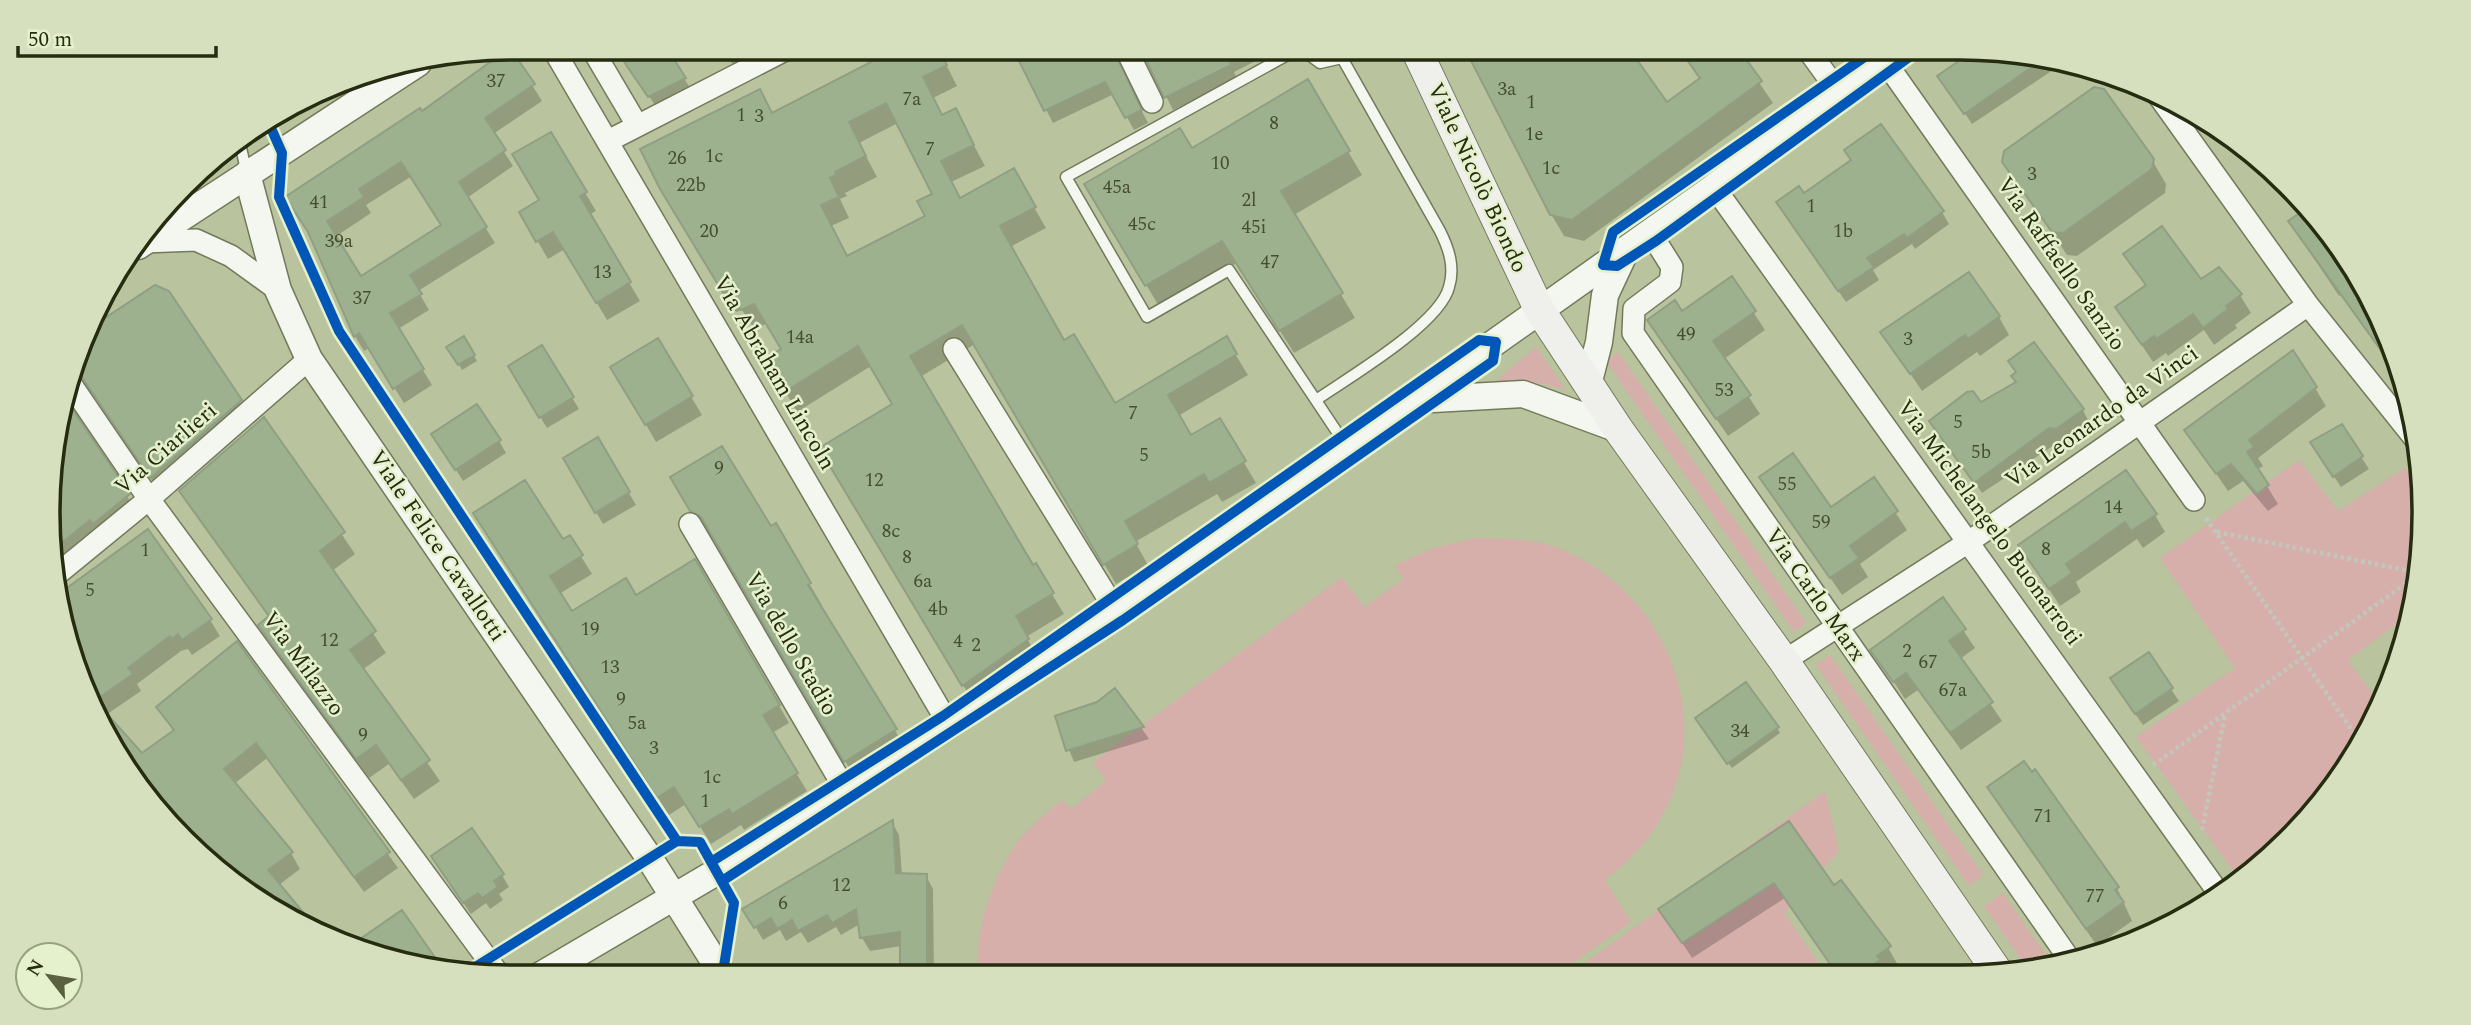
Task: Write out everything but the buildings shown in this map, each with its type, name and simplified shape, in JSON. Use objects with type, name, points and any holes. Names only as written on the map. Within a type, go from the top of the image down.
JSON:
[{"type":"main road","name":"Viale Nicolò Biondo","points":[[1421,60],[1539,309]]},
{"type":"main road","points":[[1539,309],[1618,429],[1784,661],[1993,965]]},
{"type":"street","name":"Via Abraham Lincoln","points":[[560,60],[949,725]]},
{"type":"street","points":[[599,60],[637,125]]},
{"type":"street","points":[[608,141],[765,60]]},
{"type":"street","points":[[1131,60],[1152,102]]},
{"type":"street","points":[[1815,60],[1840,94]]},
{"type":"street","points":[[558,965],[846,791],[949,725],[1116,611],[1714,187],[1883,60]]},
{"type":"street","name":"Via Raffaello Sanzio","points":[[1897,60],[2194,500]]},
{"type":"street","points":[[156,234],[402,73]]},
{"type":"street","points":[[2170,112],[2308,305],[2402,418]]},
{"type":"street","name":"Viale Felice Cavallotti","points":[[247,174],[278,290],[309,359],[650,859],[716,965]]},
{"type":"street","name":"Via Michelangelo Buonarroti","points":[[1714,187],[1970,541],[2214,886]]},
{"type":"street","name":"Via Carlo Marx","points":[[1650,232],[1672,267],[1671,282],[1634,309],[1633,333],[2065,953]]},
{"type":"street","points":[[148,243],[196,240],[231,256],[278,290]]},
{"type":"street","points":[[1588,385],[1599,342],[1605,295],[1628,247]]},
{"type":"street","name":"Via Leonardo da Vinci","points":[[1784,661],[1970,541],[2308,305]]},
{"type":"street","points":[[954,349],[1116,611]]},
{"type":"street","name":"Via Ciarlieri","points":[[63,570],[149,499],[309,359]]},
{"type":"street","name":"Via Milazzo","points":[[76,392],[149,499],[492,965]]},
{"type":"street","points":[[1415,400],[1523,394],[1618,429]]},
{"type":"street","name":"Via dello Stadio","points":[[690,524],[846,791]]},
{"type":"lane","points":[[1278,60],[1066,177],[1147,317],[1229,270],[1347,447]]},
{"type":"lane","points":[[1316,60],[1320,63],[1333,60]]},
{"type":"lane","points":[[1316,400],[1376,360],[1440,309],[1449,288],[1452,265],[1440,231],[1343,60]]},
{"type":"lane","points":[[241,150],[247,174]]},
{"type":"path","points":[[2194,500],[2354,733]]},
{"type":"path","points":[[2216,532],[2408,572]]},
{"type":"path","points":[[2137,777],[2406,584]]},
{"type":"path","points":[[2196,860],[2225,714]]},
{"type":"shaded area","points":[[1536,347],[1566,390],[1534,382],[1496,381]]},
{"type":"shaded area","points":[[1618,352],[1806,623],[1794,632],[1605,360]]},
{"type":"shaded area","points":[[2299,460],[2338,511],[2405,468],[2410,476],[2411,542],[2398,623],[2348,660],[2373,695],[2365,713],[2318,788],[2279,833],[2234,872],[2136,737],[2235,668],[2160,558]]},
{"type":"shaded area","points":[[1474,538],[1537,542],[1558,548],[1596,568],[1628,595],[1654,628],[1672,664],[1682,704],[1684,745],[1675,786],[1656,826],[1633,855],[1605,880],[1631,922],[1570,965],[979,965],[983,920],[1004,864],[1025,833],[1062,800],[1071,809],[1106,781],[1093,762],[1342,577],[1364,607],[1404,579],[1394,566],[1433,548]]},
{"type":"shaded area","points":[[1830,655],[1983,875],[1969,886],[1816,665]]},
{"type":"shaded area","points":[[1825,791],[1839,851],[1784,913],[1820,965],[1582,965]]},
{"type":"shaded area","points":[[2003,893],[2047,957],[2022,961],[1984,906]]},
{"type":"cycle path","points":[[1860,60],[1613,232],[1603,265],[1617,266],[1656,241],[1905,60]]},
{"type":"cycle path","points":[[272,129],[282,153],[279,197],[339,331],[677,841]]},
{"type":"cycle path","points":[[711,862],[943,716],[1479,340],[1496,342],[1493,361],[1123,620],[722,881]]},
{"type":"cycle path","points":[[479,965],[677,841],[700,842],[734,903],[724,965]]}]
